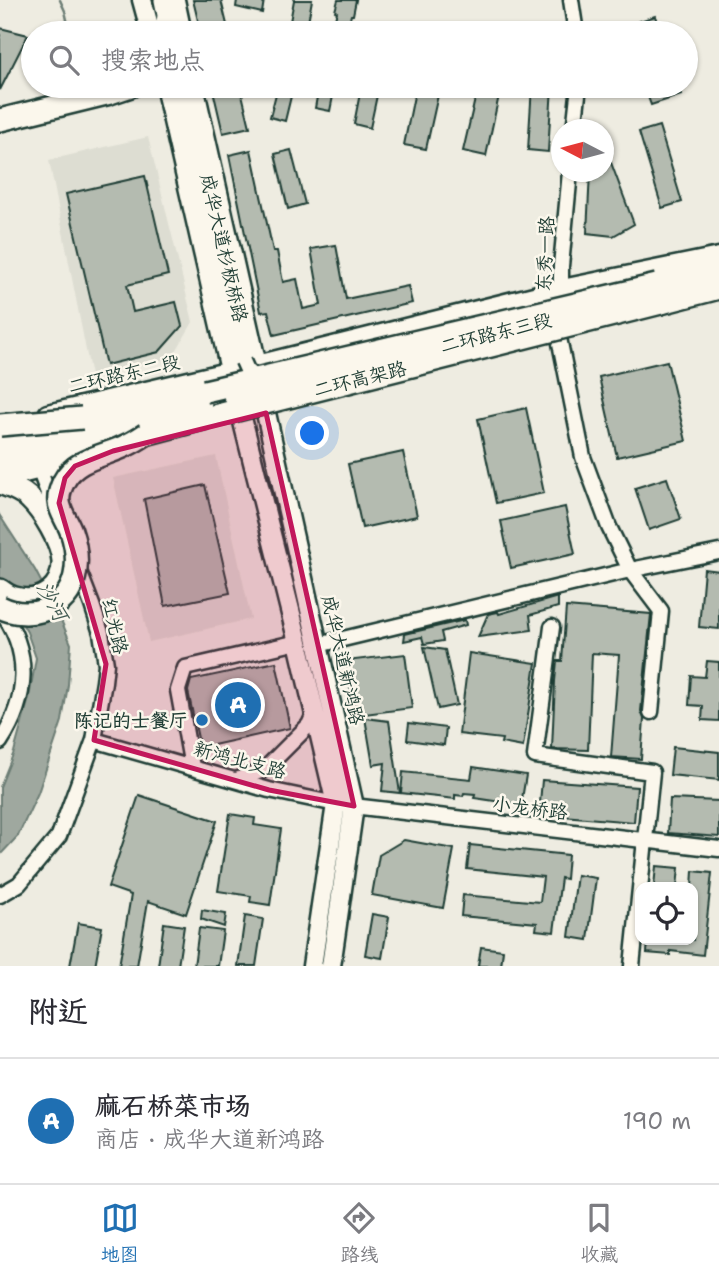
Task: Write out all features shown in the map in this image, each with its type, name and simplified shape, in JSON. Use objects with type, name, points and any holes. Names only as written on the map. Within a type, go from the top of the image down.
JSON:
[{"type":"highway","points":[[152,0],[153,21]]},
{"type":"highway","points":[[165,0],[167,21]]},
{"type":"highway","points":[[0,106],[33,98]]},
{"type":"highway","points":[[0,120],[90,98]]},
{"type":"highway","name":"二环高架路","points":[[1,477],[146,434],[659,294],[719,271]]},
{"type":"highway","name":"二环高架路","points":[[0,437],[659,294],[719,288]]},
{"type":"highway","points":[[0,425],[82,418]]},
{"type":"highway","points":[[0,608],[12,612],[37,612],[58,604],[69,592],[75,579],[76,548],[59,503],[65,478],[75,466],[128,445],[146,434]]},
{"type":"highway","points":[[0,590],[15,598],[43,596],[56,587],[63,560],[55,537],[34,503],[1,477]]},
{"type":"main road","points":[[142,0],[148,21]]},
{"type":"main road","points":[[175,0],[179,21]]},
{"type":"main road","name":"成华大道杉板桥路","points":[[168,98],[244,365]]},
{"type":"main road","name":"成华大道杉板桥路","points":[[185,98],[244,365],[243,418]]},
{"type":"main road","name":"二环路东三段","points":[[244,365],[562,289],[719,257]]},
{"type":"main road","name":"二环路东三段","points":[[243,418],[719,299]]},
{"type":"main road","name":"成华大道新鸿路","points":[[244,365],[266,413],[318,645],[345,805],[331,966]]},
{"type":"main road","name":"二环路东二段","points":[[0,425],[244,365]]},
{"type":"main road","points":[[1,477],[243,418]]},
{"type":"main road","name":"成华大道新鸿路","points":[[243,418],[315,712],[345,805],[312,966]]},
{"type":"street","points":[[571,0],[574,21]]},
{"type":"street","points":[[575,119],[578,98]]},
{"type":"street","name":"东秀一路","points":[[569,182],[561,266],[559,338],[583,457],[609,527],[630,570],[661,611],[651,712]]},
{"type":"street","points":[[0,451],[659,294]]},
{"type":"street","points":[[244,365],[258,381],[275,386]]},
{"type":"street","points":[[230,397],[239,388],[244,365]]},
{"type":"street","name":"红光路","points":[[0,895],[19,884],[59,836],[94,740],[106,664],[101,633],[92,605],[39,469]]},
{"type":"street","points":[[318,645],[630,570],[719,552]]},
{"type":"street","points":[[0,608],[21,650],[23,671],[21,694],[3,734]]},
{"type":"street","points":[[552,627],[535,756],[652,772],[644,841],[636,965]]},
{"type":"street","points":[[192,767],[178,690],[185,668],[298,642]]},
{"type":"street","points":[[236,780],[264,770],[310,724],[315,712]]},
{"type":"street","name":"新鸿北支路","points":[[94,740],[269,790],[345,805]]},
{"type":"street","name":"小龙桥路","points":[[345,805],[719,849]]},
{"type":"highlighted area","points":[[266,413],[354,806],[269,790],[94,740],[106,664],[59,503],[65,478],[75,466],[113,451]]},
{"type":"shaded area","points":[[148,137],[193,322],[172,358],[91,376],[49,160]]},
{"type":"shaded area","points":[[216,456],[251,619],[149,642],[113,478]]},
{"type":"shaded area","points":[[0,516],[35,570],[71,644],[62,721],[38,793],[18,836],[0,855],[0,787],[14,752],[29,698],[36,658],[27,632],[0,586]]},
{"type":"building","points":[[193,0],[221,0],[226,21],[198,21]]},
{"type":"building","points":[[237,0],[264,0],[262,13],[236,7]]},
{"type":"building","points":[[294,0],[312,0],[308,21],[290,21]]},
{"type":"building","points":[[338,0],[356,0],[349,21],[334,21]]},
{"type":"building","points":[[655,16],[657,21],[640,21]]},
{"type":"building","points":[[0,28],[21,33],[21,49],[0,90]]},
{"type":"building","points":[[215,98],[243,98],[250,127],[223,133]]},
{"type":"building","points":[[275,98],[291,98],[285,121],[270,117]]},
{"type":"building","points":[[317,98],[333,98],[330,111],[315,108]]},
{"type":"building","points":[[359,98],[376,98],[370,128],[354,124]]},
{"type":"building","points":[[414,98],[437,98],[426,149],[404,145]]},
{"type":"building","points":[[475,98],[498,98],[486,156],[463,151]]},
{"type":"building","points":[[531,98],[551,98],[548,152],[528,150]]},
{"type":"building","points":[[648,98],[672,98],[651,105]]},
{"type":"building","points":[[659,126],[682,202],[662,208],[639,132]]},
{"type":"building","points":[[251,150],[273,251],[277,251],[283,282],[297,279],[303,309],[321,305],[311,249],[336,245],[346,299],[408,286],[412,303],[274,335],[268,311],[261,312],[229,155]]},
{"type":"building","points":[[291,150],[305,204],[288,209],[275,154]]},
{"type":"building","points":[[614,171],[634,224],[613,236],[587,233],[590,182],[614,182]]},
{"type":"building","points":[[145,176],[168,275],[127,285],[133,312],[176,302],[182,326],[159,352],[106,365],[66,194]]},
{"type":"building","points":[[667,361],[686,441],[617,457],[599,377]]},
{"type":"building","points":[[526,408],[544,493],[496,503],[478,419]]},
{"type":"building","points":[[403,452],[417,516],[362,528],[348,464]]},
{"type":"building","points":[[667,478],[681,519],[649,530],[635,488]]},
{"type":"building","points":[[205,485],[230,593],[165,606],[144,499]]},
{"type":"building","points":[[565,507],[575,554],[511,568],[501,521]]},
{"type":"building","points":[[704,569],[719,571],[719,629],[699,627]]},
{"type":"building","points":[[558,597],[558,607],[530,615],[532,630],[478,637],[488,614],[499,614]]},
{"type":"building","points":[[566,607],[651,614],[641,711],[644,719],[641,759],[611,757],[619,655],[592,653],[588,750],[552,749],[555,681],[557,661],[562,661]]},
{"type":"building","points":[[465,620],[466,625],[441,632],[443,641],[424,644],[422,637],[404,641],[405,634]]},
{"type":"building","points":[[424,647],[445,650],[457,705],[438,709]]},
{"type":"building","points":[[469,653],[536,663],[523,747],[501,743],[502,739],[459,734]]},
{"type":"building","points":[[405,654],[412,708],[355,713],[346,661]]},
{"type":"building","points":[[707,661],[719,662],[719,721],[702,720],[703,706],[689,705],[691,676],[705,677]]},
{"type":"building","points":[[276,662],[290,728],[200,748],[188,691],[191,680]]},
{"type":"building","points":[[365,718],[389,721],[400,793],[382,791],[385,763],[373,765]]},
{"type":"building","points":[[409,723],[446,728],[444,745],[407,740]]},
{"type":"building","points":[[673,747],[719,752],[719,780],[670,775]]},
{"type":"building","points":[[473,767],[526,775],[521,805],[474,798],[475,794],[455,795],[455,799],[401,793],[403,772],[471,779]]},
{"type":"building","points":[[542,780],[637,787],[634,822],[539,814]]},
{"type":"building","points":[[139,795],[217,821],[186,914],[148,901],[137,966],[119,966],[131,895],[108,887]]},
{"type":"building","points":[[670,799],[719,801],[719,837],[668,833]]},
{"type":"building","points":[[230,814],[255,818],[254,825],[281,829],[270,905],[250,902],[251,896],[218,891]]},
{"type":"building","points":[[404,840],[454,849],[443,908],[372,895],[379,855]]},
{"type":"building","points":[[470,845],[568,855],[566,879],[561,878],[554,932],[536,930],[537,923],[461,916],[463,895],[540,902],[543,877],[467,869]]},
{"type":"building","points":[[656,866],[679,868],[678,882],[654,882]]},
{"type":"building","points":[[693,871],[712,873],[703,955],[670,951],[670,955],[647,953],[648,945],[698,945],[698,882],[692,882]]},
{"type":"building","points":[[577,875],[596,878],[588,940],[569,937]]},
{"type":"building","points":[[202,910],[226,914],[224,927],[201,919]]},
{"type":"building","points":[[372,914],[389,917],[382,958],[365,955]]},
{"type":"building","points":[[245,916],[263,919],[256,966],[238,966]]},
{"type":"building","points":[[78,923],[102,927],[95,966],[70,966]]},
{"type":"building","points":[[164,923],[184,926],[178,966],[158,966]]},
{"type":"building","points":[[199,928],[223,931],[218,966],[194,966]]},
{"type":"building","points":[[481,947],[503,950],[501,966],[478,966]]},
{"type":"waterway","points":[[60,0],[67,21]]},
{"type":"place","name":"麻石桥菜市场","points":[[238,705]]},
{"type":"place","name":"陈记的士餐厅","points":[[202,720]]},
{"type":"water label","name":"沙河","points":[[52,601]]}]
